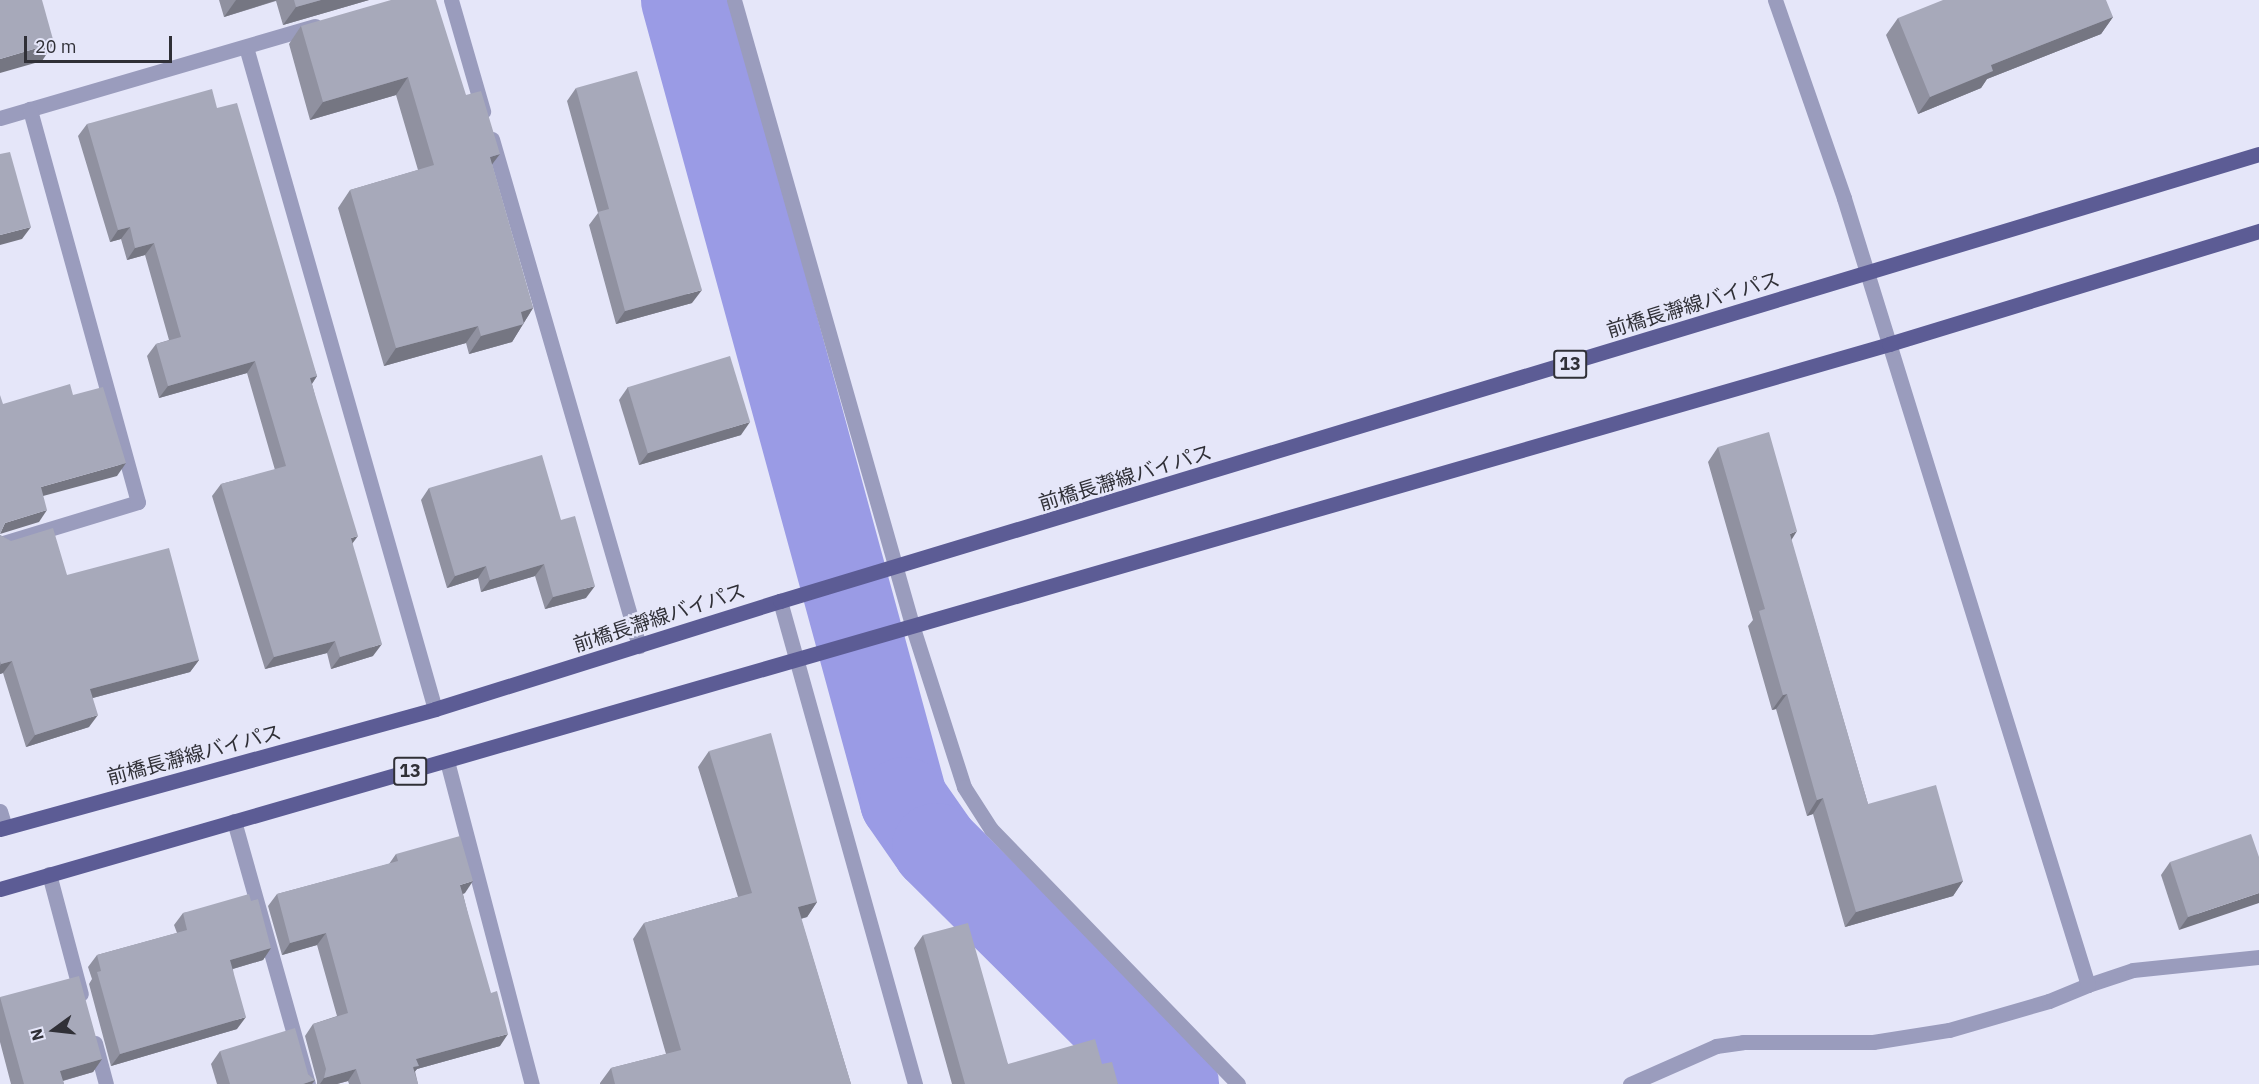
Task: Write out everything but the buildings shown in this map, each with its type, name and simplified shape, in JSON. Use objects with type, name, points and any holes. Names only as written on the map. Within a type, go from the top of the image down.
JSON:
[{"type":"main road","name":"前橋長瀞線バイパス","points":[[2,828],[435,709],[780,601],[2259,154]]},
{"type":"main road","name":"13","points":[[0,889],[905,630],[1889,344],[2259,231]]},
{"type":"street","points":[[451,0],[639,646]]},
{"type":"street","points":[[734,0],[905,630],[964,787],[990,829],[1238,1084]]},
{"type":"street","points":[[1775,0],[1867,274],[2088,985]]},
{"type":"street","points":[[0,118],[336,20]]},
{"type":"street","points":[[246,47],[435,709]]},
{"type":"street","points":[[0,544],[138,502],[30,109]]},
{"type":"street","points":[[780,601],[915,1084]]},
{"type":"street","points":[[447,761],[532,1084]]},
{"type":"street","points":[[0,811],[2,828]]},
{"type":"street","points":[[234,821],[308,1084]]},
{"type":"street","points":[[49,874],[85,1007]]},
{"type":"street","points":[[1630,1084],[1716,1046],[1743,1042],[1873,1042],[1938,1032],[2049,1001],[2133,970],[2259,957]]},
{"type":"street","points":[[91,1029],[106,1084]]},
{"type":"waterway","points":[[685,0],[904,801],[936,847],[1175,1084]]}]
